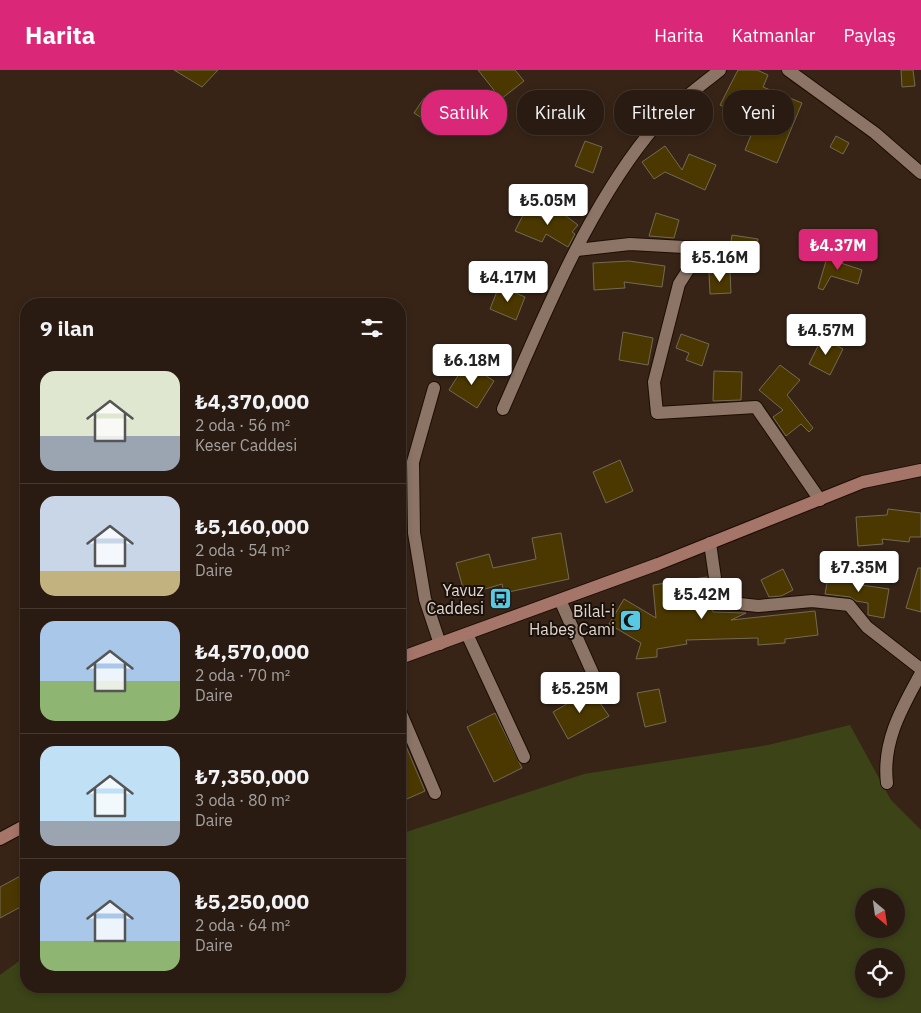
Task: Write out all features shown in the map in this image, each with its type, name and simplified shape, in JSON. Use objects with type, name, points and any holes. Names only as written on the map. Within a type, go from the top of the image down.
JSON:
[{"type":"main road","points":[[406,656],[560,600],[863,482],[921,470]]},
{"type":"main road","points":[[0,839],[20,828]]},
{"type":"street","points":[[503,409],[577,250],[614,184],[647,136],[670,110],[720,70]]},
{"type":"street","points":[[788,70],[875,133],[921,173]]},
{"type":"street","points":[[577,250],[630,244],[702,248],[678,284],[654,382],[658,413],[756,407],[820,500]]},
{"type":"street","points":[[434,388],[413,462],[414,533],[425,600],[440,644]]},
{"type":"street","points":[[710,542],[717,592],[722,602],[758,606],[812,600],[849,605],[867,627],[921,671],[899,714],[891,736],[885,765],[888,783]]},
{"type":"street","points":[[560,600],[602,694]]},
{"type":"street","points":[[467,634],[524,757]]},
{"type":"street","points":[[406,724],[435,793]]},
{"type":"green space","points":[[850,725],[891,800],[921,830],[921,1013],[0,1013],[0,975],[20,960],[20,993],[406,993],[406,832],[584,774],[768,745]]},
{"type":"building","points":[[174,70],[218,70],[202,87]]},
{"type":"building","points":[[478,70],[515,70],[524,81],[507,94],[507,90],[494,90]]},
{"type":"building","points":[[738,70],[757,70],[768,75],[763,87],[770,90],[728,90]]},
{"type":"building","points":[[901,70],[913,70],[915,86],[902,87]]},
{"type":"building","points":[[794,100],[802,103],[794,122]]},
{"type":"building","points":[[421,102],[421,118],[414,113]]},
{"type":"building","points":[[751,135],[789,135],[777,163],[745,150]]},
{"type":"building","points":[[836,136],[849,143],[843,154],[830,147]]},
{"type":"building","points":[[585,141],[602,147],[593,173],[575,166]]},
{"type":"building","points":[[665,146],[682,170],[689,154],[716,165],[705,190],[665,172],[654,179],[642,162]]},
{"type":"building","points":[[550,204],[578,225],[572,232],[575,234],[568,247],[546,234],[542,242],[515,231],[526,209],[542,217]]},
{"type":"building","points":[[656,213],[679,220],[674,238],[649,236]]},
{"type":"building","points":[[732,235],[758,239],[754,267],[728,264]]},
{"type":"building","points":[[829,251],[841,256],[838,262],[862,270],[858,284],[831,276],[823,290],[818,288]]},
{"type":"building","points":[[629,261],[665,266],[662,287],[624,282],[625,288],[594,290],[593,263]]},
{"type":"building","points":[[730,272],[731,293],[710,294],[709,273]]},
{"type":"building","points":[[499,286],[525,297],[516,320],[490,309]]},
{"type":"building","points":[[623,332],[653,338],[648,365],[619,360]]},
{"type":"building","points":[[681,334],[709,344],[702,366],[686,360],[689,353],[676,348]]},
{"type":"building","points":[[822,338],[843,349],[830,375],[809,364]]},
{"type":"building","points":[[466,363],[494,381],[477,408],[449,390]]},
{"type":"building","points":[[780,365],[800,380],[787,395],[813,428],[809,432],[801,424],[786,436],[773,417],[783,410],[759,390]]},
{"type":"building","points":[[714,371],[742,372],[741,400],[713,401]]},
{"type":"building","points":[[620,460],[633,491],[606,503],[593,472]]},
{"type":"building","points":[[888,509],[921,513],[921,537],[910,537],[909,542],[882,539],[883,544],[858,546],[856,517],[887,515]]},
{"type":"building","points":[[561,533],[569,579],[504,593],[502,584],[465,595],[456,563],[489,554],[493,568],[536,559],[532,538]]},
{"type":"building","points":[[918,568],[921,568],[921,612],[906,608]]},
{"type":"building","points":[[783,569],[793,590],[781,596],[769,597],[761,580]]},
{"type":"building","points":[[829,572],[862,578],[861,585],[889,589],[884,618],[868,615],[868,603],[856,601],[850,597],[825,594]]},
{"type":"building","points":[[707,577],[713,612],[746,613],[731,620],[815,611],[818,635],[785,639],[785,643],[758,645],[758,638],[686,640],[687,644],[657,649],[657,657],[636,659],[641,643],[609,624],[624,599],[656,618],[653,585]]},
{"type":"building","points":[[659,689],[666,722],[645,727],[637,693]]},
{"type":"building","points":[[591,690],[609,716],[568,739],[553,712]]},
{"type":"building","points":[[495,713],[522,768],[494,782],[467,727]]},
{"type":"building","points":[[406,746],[425,791],[406,799]]},
{"type":"building","points":[[20,876],[20,907],[0,918],[0,887]]},
{"type":"place","name":"Yavuz Caddesi","points":[[500,599]]},
{"type":"place","name":"Bilal-i Habeş Cami","points":[[631,620]]}]
